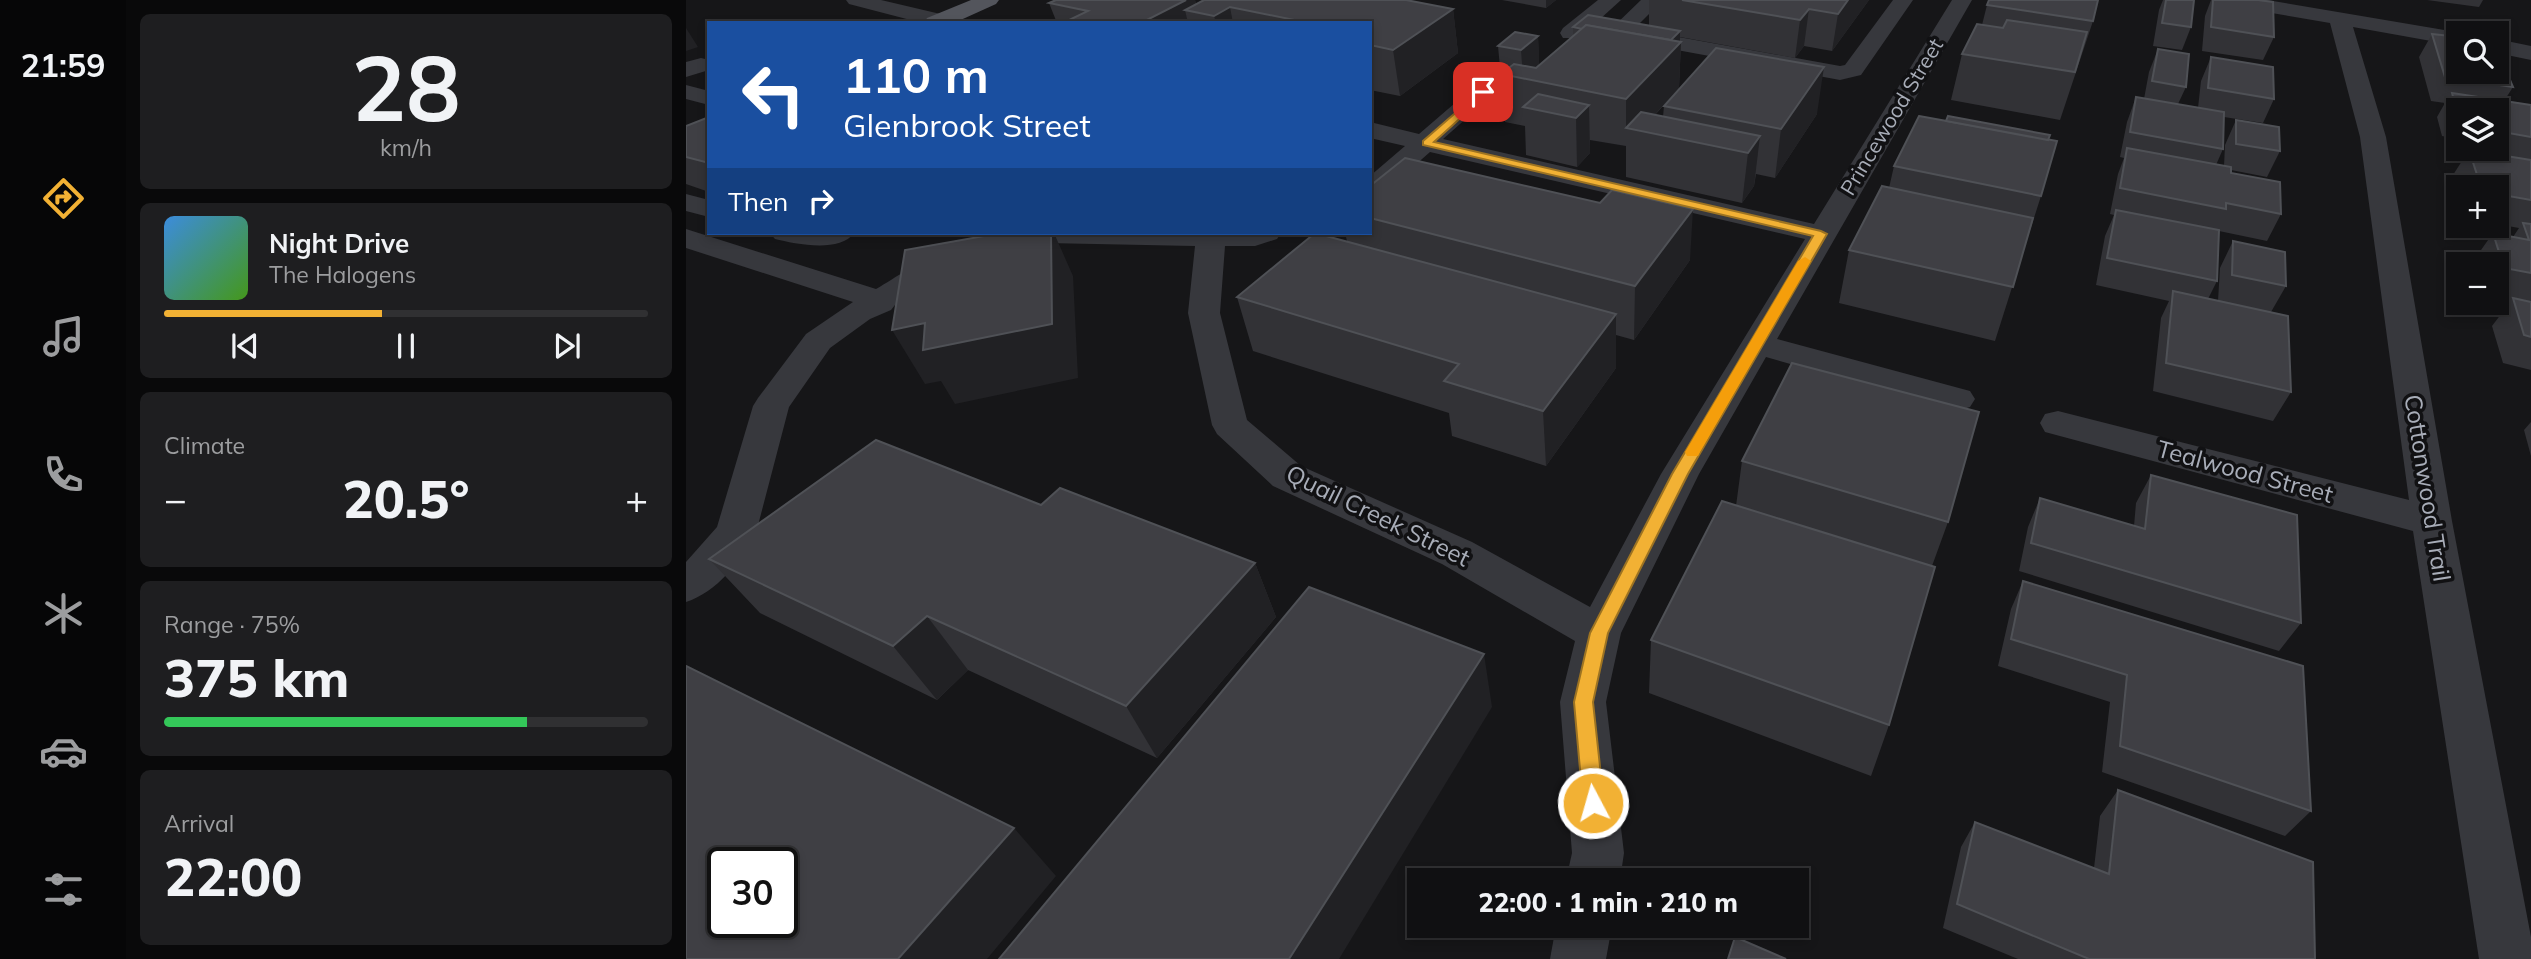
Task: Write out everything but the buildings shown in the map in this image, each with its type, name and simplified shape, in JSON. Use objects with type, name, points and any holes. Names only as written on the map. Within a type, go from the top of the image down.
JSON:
[{"type":"main road","points":[[940,21],[989,0]]},
{"type":"street","points":[[1571,33],[1611,0]]},
{"type":"street","points":[[1653,0],[1622,29],[1625,34],[1840,73],[1853,70],[1903,0]]},
{"type":"street","name":"Princewood Street","points":[[1595,868],[1598,853],[1583,702],[1599,633],[1680,474],[1962,0]]},
{"type":"street","points":[[2230,0],[2315,11],[2446,36]]},
{"type":"street","points":[[863,1],[934,21]]},
{"type":"street","name":"Cottonwood Trail","points":[[2315,11],[2373,136],[2432,522],[2507,959]]},
{"type":"street","points":[[2509,48],[2531,53]]},
{"type":"street","points":[[1372,188],[1520,59]]},
{"type":"street","points":[[686,92],[707,97]]},
{"type":"street","points":[[1372,130],[1821,234]]},
{"type":"street","points":[[686,202],[707,208]]},
{"type":"street","points":[[816,235],[834,235]]},
{"type":"street","points":[[686,585],[705,570],[736,533],[771,406],[818,341],[859,312],[880,303],[939,266],[1042,235]]},
{"type":"street","points":[[1068,235],[1211,238],[1261,235]]},
{"type":"street","points":[[686,238],[853,290],[880,303]]},
{"type":"street","name":"Quail Creek Street","points":[[1211,238],[1204,313],[1230,425],[1287,476],[1457,553],[1599,633]]},
{"type":"street","points":[[1756,344],[1957,399]]},
{"type":"street","name":"Tealwood Street","points":[[2058,423],[2432,522]]},
{"type":"street","points":[[1578,959],[1582,938]]},
{"type":"slow traffic","points":[[1693,452],[1805,261]]},
{"type":"route","points":[[1483,92],[1426,143],[1821,234],[1680,474],[1599,633],[1583,702],[1593,803]]}]
